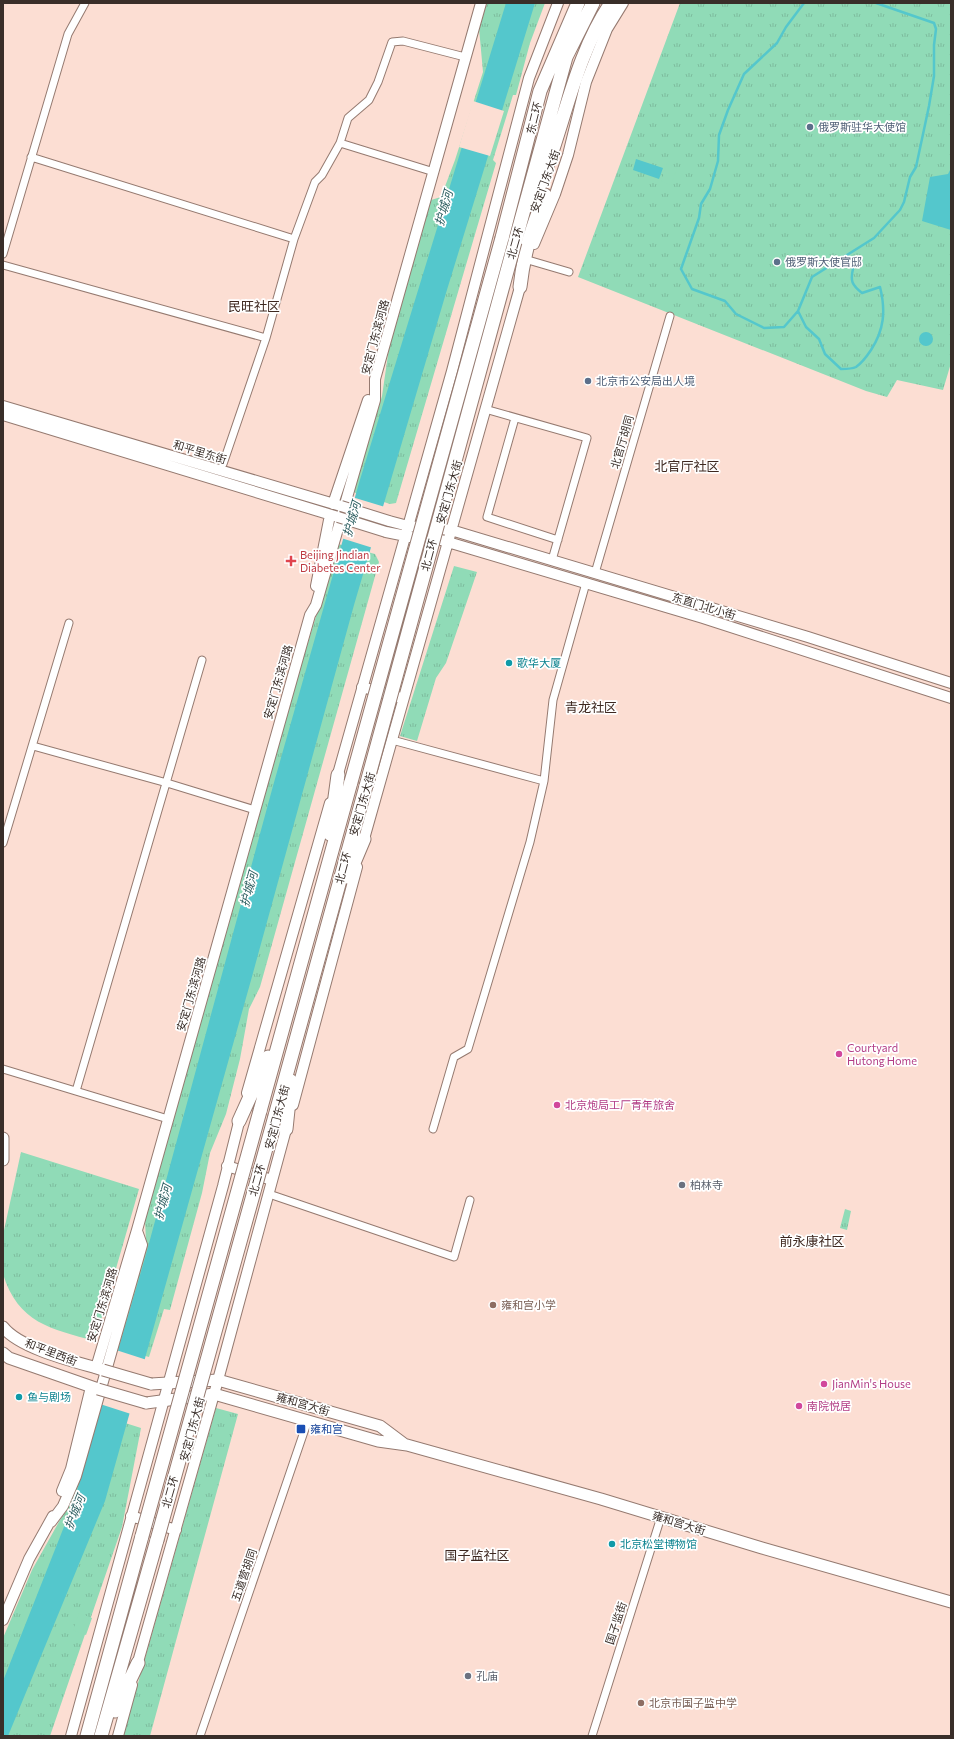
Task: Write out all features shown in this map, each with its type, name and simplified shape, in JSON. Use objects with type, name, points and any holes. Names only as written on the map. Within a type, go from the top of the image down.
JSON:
[{"type":"highway","name":"北二环","points":[[87,1736],[351,782],[564,64],[593,3]]},
{"type":"highway","points":[[512,238],[546,171],[585,48],[611,3]]},
{"type":"highway","name":"东二环","points":[[512,238],[540,91],[574,5]]},
{"type":"highway","points":[[520,287],[523,257],[557,157],[567,106]]},
{"type":"highway","name":"北二环","points":[[102,1736],[366,786],[512,238]]},
{"type":"highway","points":[[323,883],[338,775]]},
{"type":"highway","points":[[328,923],[364,839]]},
{"type":"highway","points":[[238,1121],[284,1023]]},
{"type":"highway","points":[[286,1129],[293,1048]]},
{"type":"highway","points":[[102,1736],[138,1663]]},
{"type":"main road","points":[[3,1138],[3,1160]]},
{"type":"main road","name":"和平里西街","points":[[3,1327],[22,1342],[59,1357],[151,1384]]},
{"type":"main road","name":"和平里西街","points":[[3,1353],[10,1358],[94,1388],[146,1403],[163,1400]]},
{"type":"main road","name":"雍和宫大街","points":[[151,1384],[218,1380],[380,1426],[407,1445]]},
{"type":"main road","points":[[163,1400],[214,1394]]},
{"type":"main road","name":"雍和宫大街","points":[[214,1394],[378,1441],[407,1445],[601,1498],[951,1602]]},
{"type":"street","points":[[3,254],[68,34],[85,3]]},
{"type":"street","name":"安定门东滨河路","points":[[99,1369],[310,615],[316,606],[375,400],[375,379],[481,3]]},
{"type":"street","points":[[71,1736],[228,1166],[238,1121],[338,775],[452,371],[530,78],[558,3]]},
{"type":"street","name":"安定门东大街","points":[[118,1736],[218,1380],[364,839],[520,287],[528,260],[555,194],[568,155],[586,82],[607,29],[623,3]]},
{"type":"street","points":[[223,464],[266,338],[294,239],[315,182],[322,175],[340,143],[348,118],[369,100],[378,82],[392,42],[403,41],[465,57]]},
{"type":"street","points":[[340,143],[434,172]]},
{"type":"street","points":[[31,157],[294,239]]},
{"type":"street","points":[[528,260],[569,272]]},
{"type":"street","points":[[3,265],[266,338]]},
{"type":"street","name":"北官厅胡同","points":[[596,573],[670,316]]},
{"type":"street","points":[[452,371],[492,384]]},
{"type":"street","points":[[337,505],[375,379]]},
{"type":"street","name":"和平里东街","points":[[3,406],[408,526]]},
{"type":"street","points":[[485,409],[586,438],[552,560]]},
{"type":"street","name":"和平里东街","points":[[3,415],[386,532],[405,536]]},
{"type":"street","points":[[515,418],[487,517],[558,540]]},
{"type":"street","points":[[415,500],[456,512]]},
{"type":"street","points":[[310,615],[334,516]]},
{"type":"street","name":"东直门北小街","points":[[408,526],[451,530],[714,609],[951,683]]},
{"type":"street","name":"东直门北小街","points":[[405,536],[448,541],[710,620],[951,698]]},
{"type":"street","points":[[433,1129],[454,1057],[468,1049],[530,842],[544,781],[553,700],[586,583]]},
{"type":"street","points":[[389,590],[431,602]]},
{"type":"street","points":[[710,620],[714,609]]},
{"type":"street","points":[[3,843],[70,623]]},
{"type":"street","points":[[76,1091],[202,660]]},
{"type":"street","points":[[362,687],[404,699]]},
{"type":"street","points":[[392,740],[544,781]]},
{"type":"street","points":[[33,746],[167,783],[255,810]]},
{"type":"street","points":[[3,1069],[168,1119]]},
{"type":"street","points":[[228,1166],[272,1180]]},
{"type":"street","points":[[268,1194],[454,1257],[470,1200]]},
{"type":"street","points":[[3,1620],[29,1558],[51,1522],[63,1506],[76,1476],[142,1245],[137,1230]]},
{"type":"street","points":[[51,1522],[71,1469],[94,1388]]},
{"type":"street","name":"五道营胡同","points":[[200,1736],[308,1420]]},
{"type":"street","points":[[131,1516],[176,1530]]},
{"type":"street","name":"国子监街","points":[[592,1736],[661,1517]]},
{"type":"green space","points":[[487,3],[545,3],[530,43],[516,95],[513,95],[493,160],[496,163],[396,503],[390,504],[353,492],[382,396],[389,348],[431,200],[441,197],[455,160],[483,72],[479,28]]},
{"type":"green space","points":[[680,3],[951,3],[951,363],[943,390],[897,380],[887,397],[866,391],[578,277]]},
{"type":"green space","points":[[667,164],[677,168],[671,185],[661,181]]},
{"type":"green space","points":[[338,544],[375,554],[379,562],[260,987],[249,1009],[240,1059],[226,1114],[210,1153],[202,1193],[170,1310],[164,1309],[149,1357],[116,1348],[146,1242],[145,1220],[300,669]]},
{"type":"green space","points":[[454,566],[477,572],[446,663],[436,678],[417,741],[400,736]]},
{"type":"green space","points":[[21,1152],[139,1189],[95,1341],[64,1332],[38,1321],[27,1314],[9,1290],[3,1274],[3,1235]]},
{"type":"green space","points":[[845,1209],[851,1211],[847,1230],[840,1228]]},
{"type":"green space","points":[[216,1408],[238,1414],[150,1736],[123,1736]]},
{"type":"green space","points":[[97,1414],[141,1428],[122,1527],[50,1736],[3,1736],[3,1638],[32,1570],[65,1511]]},
{"type":"green space","points":[[79,1613],[92,1618],[86,1635],[73,1630]]},
{"type":"water","name":"护城河","points":[[506,3],[535,3],[446,293],[354,605],[253,973],[105,1501],[8,1736],[3,1736],[3,1681],[73,1504],[145,1258],[273,786],[359,483]]},
{"type":"water","points":[[636,159],[663,168],[659,179],[633,170]]},
{"type":"water","points":[[951,168],[951,230],[922,221],[930,177],[948,174]]},
{"type":"water","points":[[923,332],[929,332],[933,336],[933,342],[929,346],[923,346],[919,342],[919,336]]},
{"type":"pier","points":[[473,101],[504,111],[490,156],[459,147]]},
{"type":"pier","points":[[352,497],[385,507],[373,548],[341,538]]},
{"type":"pier","points":[[116,1350],[147,1360],[131,1414],[100,1404]]},
{"type":"waterway","points":[[804,3],[786,27],[777,43],[744,74],[719,135],[718,161],[710,189],[701,204],[699,218],[681,269],[692,289],[725,301],[736,314],[764,328],[784,327],[798,311],[812,277],[874,238],[900,210],[904,202],[910,177],[916,167],[929,106],[934,76],[934,45],[936,29],[934,23],[876,3]]},
{"type":"waterway","points":[[798,311],[806,327],[819,339],[825,354],[841,369],[851,369],[860,364],[871,350],[879,335],[883,320],[882,296],[880,287],[862,293],[856,288],[852,280],[853,269],[846,256]]},
{"type":"place","name":"俄罗斯驻华大使馆","points":[[810,127]]},
{"type":"place","name":"俄罗斯大使官邸","points":[[777,262]]},
{"type":"place","name":"北京市公安局出人境","points":[[588,381]]},
{"type":"place","name":"Beijing Jindian Diabetes Center","points":[[291,561]]},
{"type":"place","name":"歌华大厦","points":[[509,663]]},
{"type":"place","name":"Courtyard Hutong Home","points":[[839,1054]]},
{"type":"place","name":"北京炮局工厂青年旅舍","points":[[557,1105]]},
{"type":"place","name":"柏林寺","points":[[682,1185]]},
{"type":"place","name":"雍和宫小学","points":[[493,1305]]},
{"type":"place","name":"JianMin's House","points":[[824,1384]]},
{"type":"place","name":"鱼与剧场","points":[[19,1397]]},
{"type":"place","name":"南院悦居","points":[[799,1406]]},
{"type":"place","name":"雍和宫","points":[[301,1429]]},
{"type":"place","name":"北京松堂博物馆","points":[[612,1544]]},
{"type":"place","name":"孔庙","points":[[468,1676]]},
{"type":"place","name":"北京市国子监中学","points":[[641,1703]]},
{"type":"district","name":"民旺社区","points":[[254,306]]},
{"type":"district","name":"北官厅社区","points":[[687,466]]},
{"type":"district","name":"青龙社区","points":[[591,707]]},
{"type":"district","name":"前永康社区","points":[[812,1241]]},
{"type":"district","name":"国子监社区","points":[[477,1555]]}]
